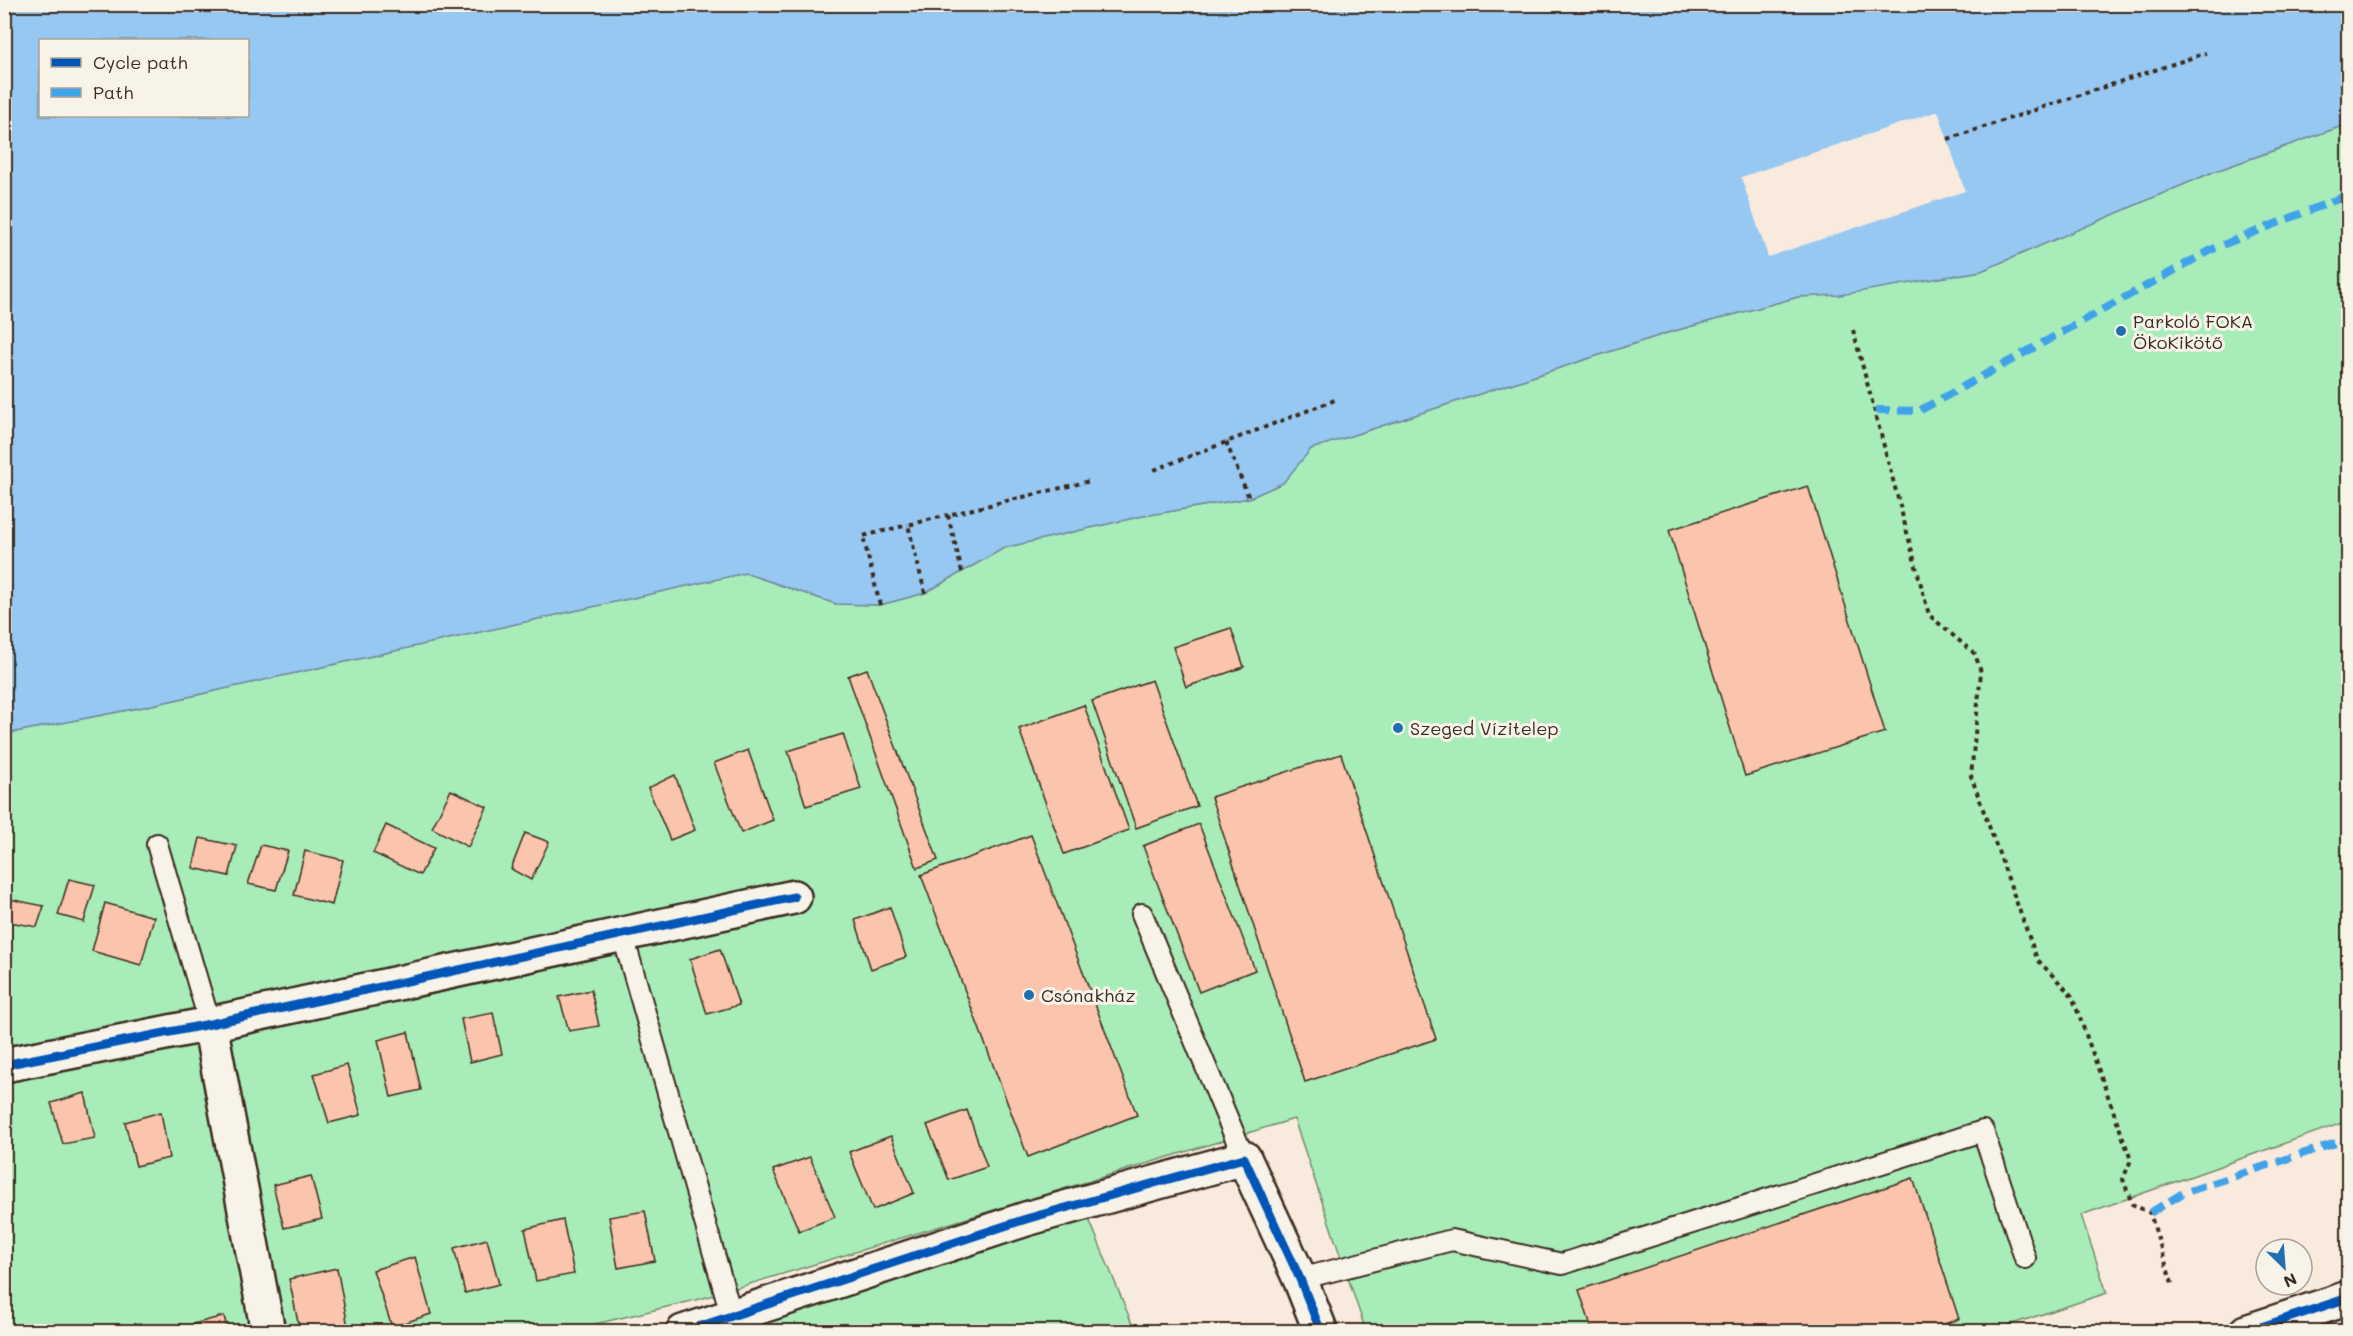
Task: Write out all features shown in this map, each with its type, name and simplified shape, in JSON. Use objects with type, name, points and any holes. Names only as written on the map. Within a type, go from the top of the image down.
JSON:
[{"type":"street","points":[[4,1065],[210,1024],[794,897]]},
{"type":"street","points":[[210,1024],[268,1332]]},
{"type":"street","points":[[683,1332],[1026,1219],[1244,1158],[1300,1279],[1321,1332]]},
{"type":"street","points":[[2246,1332],[2349,1298]]},
{"type":"lane","points":[[157,844],[210,1024]]},
{"type":"lane","points":[[1142,914],[1244,1158]]},
{"type":"lane","points":[[623,936],[732,1317]]},
{"type":"lane","points":[[1300,1279],[1452,1240],[1562,1264],[1983,1131],[2025,1258]]},
{"type":"path","points":[[1947,140],[2206,53]]},
{"type":"path","points":[[1853,330],[1929,615],[1975,654],[1981,672],[1971,776],[2037,959],[2072,996],[2131,1160],[2123,1179],[2132,1204],[2150,1213],[2173,1287]]},
{"type":"path","points":[[1154,470],[1335,400]]},
{"type":"path","points":[[1226,442],[1249,498]]},
{"type":"path","points":[[880,605],[863,536],[1090,481]]},
{"type":"path","points":[[948,515],[962,572]]},
{"type":"path","points":[[908,525],[925,593]]},
{"type":"green space","points":[[2348,124],[2348,1121],[2081,1215],[2107,1293],[1988,1332],[1366,1331],[1294,1119],[700,1299],[566,1331],[5,1332],[5,734],[143,707],[745,573],[836,604],[880,605],[925,593],[1004,548],[1138,517],[1249,498],[1283,483],[1310,449],[1667,333],[1798,297],[1840,294],[1981,271],[2213,172]]},
{"type":"green space","points":[[1089,1219],[1135,1331],[735,1332],[766,1323],[893,1274],[1029,1230]]},
{"type":"water","points":[[5,5],[2348,5],[2348,124],[2213,172],[1981,271],[1840,295],[1798,297],[1667,333],[1311,449],[1283,483],[1249,498],[1138,517],[1004,548],[925,593],[880,605],[836,604],[745,573],[143,707],[5,734]]},
{"type":"pier","points":[[1938,111],[1965,191],[1768,257],[1741,177]]},
{"type":"building","points":[[1808,486],[1885,732],[1745,776],[1669,530]]},
{"type":"building","points":[[1231,628],[1244,667],[1186,687],[1173,647]]},
{"type":"building","points":[[867,669],[938,860],[917,868],[848,676]]},
{"type":"building","points":[[1152,680],[1197,806],[1136,828],[1092,701]]},
{"type":"building","points":[[1084,705],[1129,830],[1064,854],[1019,729]]},
{"type":"building","points":[[843,734],[861,789],[806,806],[788,751]]},
{"type":"building","points":[[748,750],[773,820],[741,833],[714,763]]},
{"type":"building","points":[[1341,754],[1436,1039],[1305,1082],[1211,797]]},
{"type":"building","points":[[675,775],[695,830],[670,840],[648,788]]},
{"type":"building","points":[[451,790],[487,807],[468,847],[432,828]]},
{"type":"building","points":[[1199,824],[1255,970],[1199,992],[1143,846]]},
{"type":"building","points":[[386,825],[434,848],[420,875],[373,853]]},
{"type":"building","points":[[525,833],[549,842],[531,880],[511,869]]},
{"type":"building","name":"Csónakház","points":[[1031,835],[1137,1115],[1028,1157],[921,875]]},
{"type":"building","points":[[200,838],[237,846],[229,876],[193,868]]},
{"type":"building","points":[[261,845],[288,851],[276,890],[248,884]]},
{"type":"building","points":[[305,851],[343,860],[332,905],[294,895]]},
{"type":"building","points":[[69,879],[95,885],[84,922],[58,915]]},
{"type":"building","points":[[4,898],[44,906],[37,927],[4,921]]},
{"type":"building","points":[[105,903],[154,917],[141,965],[92,951]]},
{"type":"building","points":[[890,907],[906,957],[871,969],[855,920]]},
{"type":"building","points":[[720,949],[739,1005],[707,1014],[690,959]]},
{"type":"building","points":[[591,990],[599,1026],[569,1031],[559,997]]},
{"type":"building","points":[[493,1013],[502,1054],[470,1062],[461,1019]]},
{"type":"building","points":[[408,1032],[421,1090],[391,1097],[378,1040]]},
{"type":"building","points":[[347,1065],[361,1115],[329,1123],[314,1074]]},
{"type":"building","points":[[85,1093],[95,1138],[63,1144],[51,1103]]},
{"type":"building","points":[[967,1110],[987,1167],[949,1180],[927,1125]]},
{"type":"building","points":[[161,1112],[169,1158],[136,1166],[125,1122]]},
{"type":"building","points":[[4,1114],[11,1145],[4,1147]]},
{"type":"building","points":[[891,1136],[914,1193],[873,1210],[849,1152]]},
{"type":"building","points":[[810,1157],[835,1217],[799,1231],[773,1170]]},
{"type":"building","points":[[311,1176],[322,1219],[284,1228],[273,1185]]},
{"type":"building","points":[[1913,1178],[1959,1319],[1921,1332],[1593,1332],[1579,1290]]},
{"type":"building","points":[[645,1211],[655,1261],[618,1268],[609,1217]]},
{"type":"building","points":[[563,1220],[574,1274],[536,1281],[525,1229]]},
{"type":"building","points":[[487,1239],[499,1284],[465,1293],[454,1248]]},
{"type":"building","points":[[415,1257],[431,1314],[392,1327],[373,1270]]},
{"type":"building","points":[[337,1268],[349,1332],[300,1332],[289,1279]]},
{"type":"building","points":[[224,1316],[228,1332],[194,1332],[193,1324]]},
{"type":"building","points":[[15,1325],[25,1325],[32,1332],[7,1332]]},
{"type":"marked path","points":[[1875,410],[1919,411],[2215,248],[2348,195]]},
{"type":"marked path","points":[[2150,1213],[2183,1193],[2348,1139]]},
{"type":"cycle path","points":[[4,1065],[210,1024],[794,897]]},
{"type":"cycle path","points":[[683,1332],[1026,1219],[1244,1158],[1300,1279],[1321,1332]]},
{"type":"cycle path","points":[[2246,1332],[2348,1298]]},
{"type":"place","name":"Parkoló FOKA ÖkoKikötő","points":[[2121,331]]},
{"type":"place","name":"Szeged Vízitelep","points":[[1398,728]]},
{"type":"place","name":"Csónakház","points":[[1029,995]]}]
